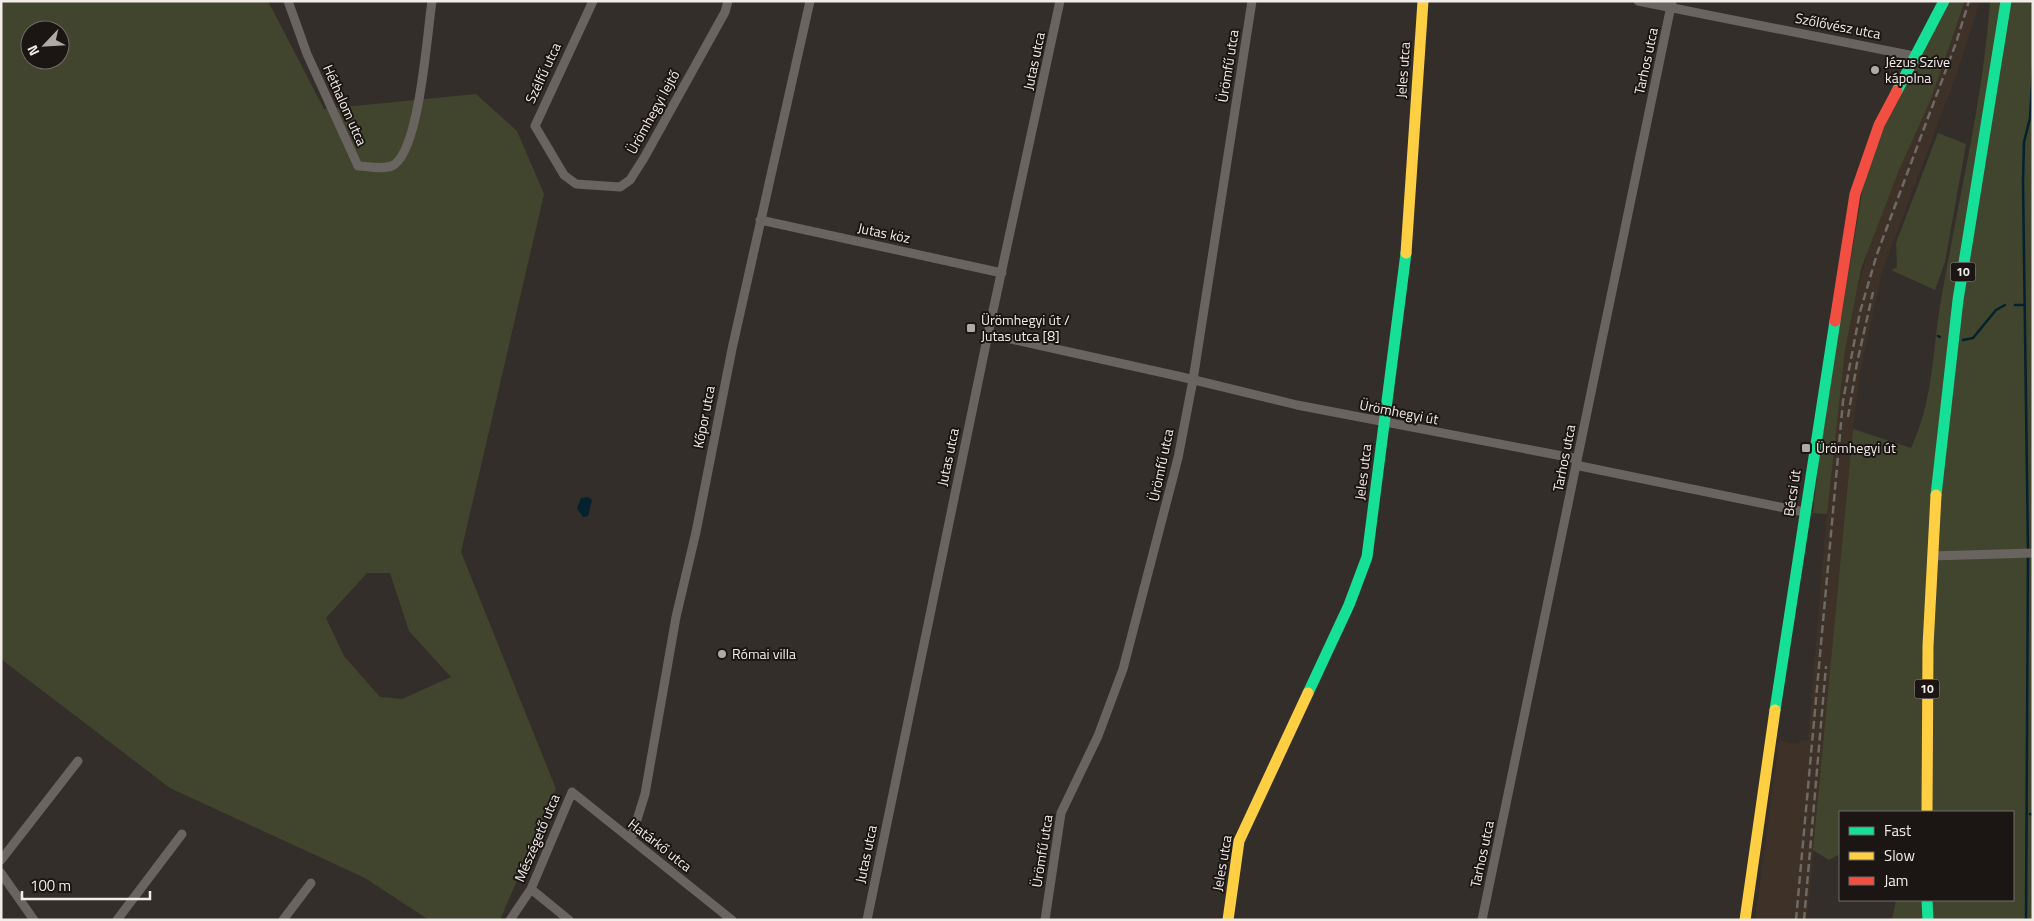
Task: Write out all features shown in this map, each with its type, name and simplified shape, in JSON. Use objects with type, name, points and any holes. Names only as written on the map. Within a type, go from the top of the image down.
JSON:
[{"type":"street","name":"Héthalom utca","points":[[288,1],[308,54],[358,166],[389,167],[405,153],[422,90],[432,1]]},
{"type":"street","name":"Szélfű utca","points":[[570,180],[564,175],[537,131],[536,121],[593,1]]},
{"type":"street","name":"Ürömhegyi lejtő","points":[[570,180],[576,184],[620,187],[630,180],[725,12],[728,1]]},
{"type":"street","name":"Kőpor utca","points":[[631,840],[645,794],[676,616],[696,532],[717,418],[810,1]]},
{"type":"street","name":"Jutas utca","points":[[866,920],[988,334],[1060,1]]},
{"type":"street","name":"Ürömfű utca","points":[[1045,920],[1061,813],[1098,736],[1123,669],[1165,512],[1193,380],[1252,1]]},
{"type":"street","name":"Jeles utca","points":[[1228,920],[1239,841],[1349,605],[1363,570],[1371,531],[1408,234],[1423,1]]},
{"type":"street","name":"Szőlővész utca","points":[[1638,1],[1672,4],[1914,56]]},
{"type":"street","name":"Bécsi út","points":[[1746,920],[1804,512],[1855,194],[1879,125],[1944,1]]},
{"type":"street","name":"10","points":[[1927,811],[1928,626],[1936,481],[1948,372],[2006,1]]},
{"type":"street","name":"Tarhos utca","points":[[1482,920],[1672,4]]},
{"type":"street","name":"Jutas köz","points":[[760,220],[1002,274]]},
{"type":"street","name":"Ürömhegyi út","points":[[988,334],[1384,423],[1573,458],[1580,466],[1804,512]]},
{"type":"street","points":[[1932,556],[2033,553]]},
{"type":"street","points":[[1,860],[78,761]]},
{"type":"street","name":"Határkő utca","points":[[572,792],[732,920]]},
{"type":"street","name":"Mészégető utca","points":[[510,920],[531,889],[572,792]]},
{"type":"street","points":[[117,920],[182,834]]},
{"type":"street","points":[[1,873],[34,920]]},
{"type":"street","points":[[283,920],[311,882]]},
{"type":"street","points":[[531,889],[569,920]]},
{"type":"street","points":[[1928,901],[1928,920]]},
{"type":"shaded area","points":[[1965,1],[1980,1],[1957,73],[1882,272],[1860,373],[1853,429],[1807,920],[1755,920],[1779,740],[1797,744],[1802,740],[1808,741],[1828,496],[1845,350],[1853,305],[1871,240]]},
{"type":"green space","points":[[1,1],[268,1],[324,109],[476,94],[517,131],[544,194],[461,552],[556,789],[500,920],[429,920],[365,878],[170,788],[1,659]],"holes":[[[367,573],[390,573],[409,631],[451,677],[402,699],[380,697],[344,656],[326,618]]]},
{"type":"green space","points":[[1950,1],[1965,1],[1930,101],[1899,170],[1861,269],[1845,350],[1827,514],[1813,513],[1822,430],[1866,169],[1880,135]]},
{"type":"green space","points":[[1990,1],[2033,1],[2033,920],[1892,920],[1896,901],[2014,901],[2014,811],[1839,811],[1839,855],[1829,860],[1813,850],[1853,429],[1911,448],[1919,430],[1928,393],[1941,300],[1976,114],[1987,39]]},
{"type":"green space","points":[[1938,133],[1966,144],[1945,262],[1935,290],[1891,270],[1897,267],[1896,243]]},
{"type":"water","points":[[588,497],[592,500],[588,516],[583,517],[577,508],[581,498]]},
{"type":"waterway","points":[[2028,551],[2023,182],[2024,142],[2030,118],[2033,66]]},
{"type":"waterway","points":[[1963,340],[1973,338],[1996,310],[2005,305]]},
{"type":"waterway","points":[[2015,305],[2025,305]]},
{"type":"waterway","points":[[2026,920],[2028,556]]},
{"type":"railway","points":[[1796,920],[1843,401],[1860,312],[1877,254],[1956,43],[1969,1]]},
{"type":"railway","points":[[1848,417],[1857,363],[1873,292]]},
{"type":"railway","points":[[1804,920],[1826,666]]},
{"type":"traffic: fast","points":[[1897,91],[1944,1]]},
{"type":"traffic: fast","points":[[1936,495],[1958,300],[2006,1]]},
{"type":"traffic: fast","points":[[1308,693],[1349,605],[1367,557],[1406,253]]},
{"type":"traffic: fast","points":[[1775,710],[1835,321]]},
{"type":"traffic: fast","points":[[1927,901],[1928,920]]},
{"type":"traffic: slow","points":[[1406,253],[1423,1]]},
{"type":"traffic: slow","points":[[1927,811],[1928,646],[1936,495]]},
{"type":"traffic: slow","points":[[1228,920],[1239,841],[1308,693]]},
{"type":"traffic: slow","points":[[1745,920],[1775,710]]},
{"type":"traffic: jam","points":[[1835,321],[1855,194],[1879,125],[1897,91]]},
{"type":"place","name":"Jézus Szíve kápolna","points":[[1875,70]]},
{"type":"place","name":"Ürömhegyi út / Jutas utca [8]","points":[[971,328]]},
{"type":"place","name":"Ürömhegyi út","points":[[1806,448]]},
{"type":"place","name":"Római villa","points":[[722,654]]}]
